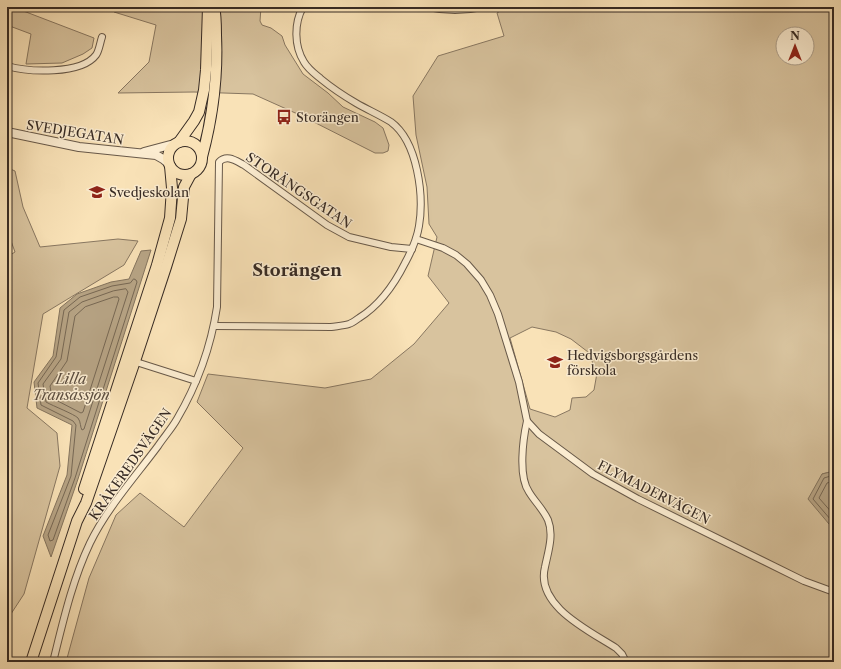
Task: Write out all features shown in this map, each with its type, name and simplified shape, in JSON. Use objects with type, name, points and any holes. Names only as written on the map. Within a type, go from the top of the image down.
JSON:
[{"type":"main road","points":[[31,662],[77,521],[86,503],[130,360],[170,218],[172,188],[168,153],[194,122],[199,112],[206,70],[208,7]]},
{"type":"main road","points":[[130,360],[181,218],[184,187],[192,174],[199,167],[209,130],[215,92],[216,70],[214,7]]},
{"type":"main road","points":[[177,143],[187,141],[194,144],[200,149],[202,157]]},
{"type":"main road","points":[[169,165],[179,174],[192,174]]},
{"type":"street","points":[[214,326],[323,328],[350,324],[376,306],[385,296],[400,274],[416,239],[420,218],[420,197],[416,165],[412,153],[404,137],[392,123],[341,94],[313,73],[304,62],[297,43],[297,24],[303,7]]},
{"type":"street","points":[[428,7],[446,10],[462,10],[482,7]]},
{"type":"street","points":[[7,66],[18,69],[41,71],[69,68],[86,63],[96,55],[102,37]]},
{"type":"street","name":"SVEDJEGATAN","points":[[7,132],[79,147],[114,152],[140,152],[156,155],[169,165]]},
{"type":"street","name":"SVEDJEGATAN","points":[[140,152],[177,143]]},
{"type":"street","name":"STORÄNGSGATAN","points":[[222,160],[231,158],[244,165],[327,225],[349,237],[391,247],[412,249]]},
{"type":"street","name":"KRÅKEREDSVÄGEN","points":[[53,662],[75,581],[90,543],[110,510],[177,419],[196,380],[214,326],[217,308],[218,165],[222,160]]},
{"type":"street","points":[[416,239],[443,248],[456,255],[467,264],[481,280],[490,295],[498,314],[519,382],[527,421],[523,441],[524,479],[528,491],[543,510],[548,520],[550,539],[544,572],[544,583],[549,598],[560,611],[572,620],[616,648],[622,654],[626,662]]},
{"type":"street","points":[[130,360],[196,380]]},
{"type":"street","name":"FLYMADERVÄGEN","points":[[527,421],[539,434],[593,474],[638,499],[804,581],[834,592]]},
{"type":"shaded area","points":[[7,7],[13,7],[94,38],[92,48],[83,54],[62,63],[26,64],[31,34],[7,25]]},
{"type":"shaded area","points":[[113,7],[261,7],[260,21],[262,25],[271,28],[282,36],[285,45],[303,74],[328,93],[343,107],[375,122],[383,128],[389,145],[388,151],[383,153],[375,153],[302,116],[253,94],[194,92],[118,93],[149,62],[156,25],[114,12]]},
{"type":"shaded area","points":[[507,7],[834,7],[834,471],[822,474],[829,524],[834,525],[834,662],[66,662],[89,578],[116,515],[140,493],[184,527],[243,448],[197,402],[208,374],[325,388],[371,379],[414,344],[449,303],[428,276],[437,237],[429,224],[427,187],[416,135],[413,96],[438,56],[504,36],[497,13]],"holes":[[[532,327],[556,332],[571,339],[588,352],[597,373],[594,390],[586,397],[572,398],[570,410],[555,417],[530,409],[510,338]]]},
{"type":"shaded area","points":[[8,168],[15,171],[23,207],[40,247],[118,239],[138,241],[124,265],[43,314],[27,408],[57,433],[60,466],[24,594],[7,620],[7,257],[15,252],[7,230]]},
{"type":"water","name":"Lilla Transåssjön","points":[[151,250],[78,479],[51,557],[43,536],[67,475],[72,425],[37,408],[34,382],[53,356],[60,308],[77,294],[111,282],[129,279],[141,251]]},
{"type":"water","points":[[834,471],[834,525],[829,524],[808,499],[822,474]]},
{"type":"place","name":"Storängen","points":[[284,117]]},
{"type":"place","name":"Svedjeskolan","points":[[97,192]]},
{"type":"place","name":"Hedvigsborgsgårdens förskola","points":[[555,362]]},
{"type":"district","name":"Storängen","points":[[297,270]]}]
